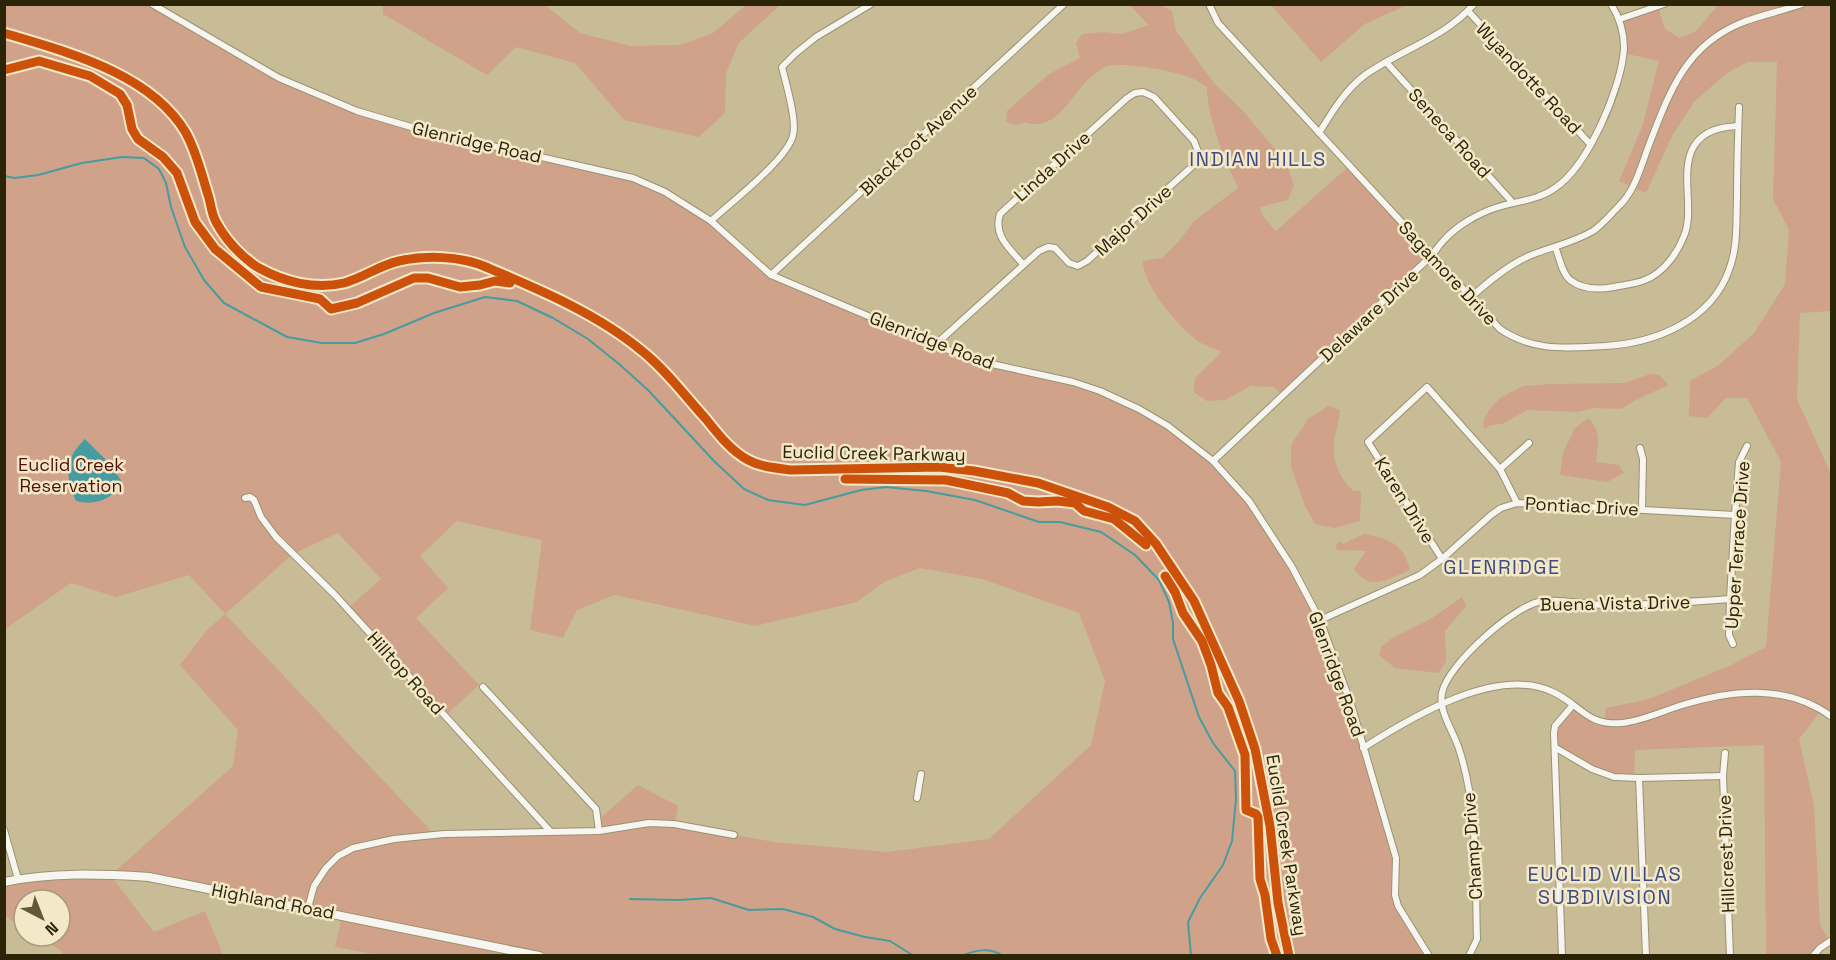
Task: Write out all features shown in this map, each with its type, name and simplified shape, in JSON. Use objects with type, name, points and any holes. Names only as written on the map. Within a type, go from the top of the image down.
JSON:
[{"type":"street","name":"Glenridge Road","points":[[152,4],[279,78],[357,111],[418,129],[633,178],[665,192],[711,221],[771,275],[958,354],[1073,382],[1100,392],[1139,409],[1167,426],[1213,461],[1248,501],[1292,567],[1320,620],[1351,704],[1396,858],[1395,895],[1398,906],[1429,956]]},
{"type":"street","points":[[711,221],[772,166],[787,150],[794,135],[782,67],[816,37],[871,4]]},
{"type":"street","name":"Blackfoot Avenue","points":[[771,275],[1064,4]]},
{"type":"street","name":"Sagamore Drive","points":[[1209,4],[1218,23],[1470,298],[1500,329],[1514,339],[1537,346],[1568,348],[1620,345],[1667,333],[1696,317],[1718,293],[1729,272],[1736,241],[1739,107]]},
{"type":"street","points":[[1319,133],[1347,92],[1364,76],[1429,40],[1474,4]]},
{"type":"street","points":[[1611,4],[1620,19],[1664,4]]},
{"type":"street","points":[[1470,298],[1482,285],[1528,256],[1593,230],[1622,204],[1632,187],[1667,98],[1683,69],[1703,47],[1725,31],[1740,24],[1802,4]]},
{"type":"street","name":"Wyandotte Road","points":[[1468,11],[1590,144]]},
{"type":"street","name":"Delaware Drive","points":[[1213,461],[1432,256],[1444,239],[1460,225],[1492,208],[1540,197],[1569,177],[1578,167],[1612,98],[1622,65],[1624,45],[1620,19]]},
{"type":"street","name":"Euclid Creek Parkway","points":[[4,33],[98,65],[136,84],[164,106],[185,132],[197,158],[214,220],[232,245],[256,267],[276,277],[305,285],[326,285],[344,283],[398,261],[435,258],[465,261],[484,266],[576,308],[642,350],[668,376],[726,443],[747,459],[770,467],[791,470],[939,467],[974,471],[1038,483],[1108,507],[1135,521],[1156,544],[1194,601],[1239,701],[1255,748],[1270,826],[1278,903],[1289,956]]},
{"type":"street","name":"Seneca Road","points":[[1386,62],[1513,203]]},
{"type":"street","name":"Linda Drive","points":[[1023,264],[1000,236],[998,222],[1000,214],[1127,98],[1135,93],[1143,92],[1154,97]]},
{"type":"street","name":"Major Drive","points":[[936,344],[1023,264],[1048,247],[1055,248],[1070,263],[1078,266],[1087,261],[1190,169],[1200,157],[1194,141],[1154,97]]},
{"type":"street","points":[[1555,247],[1565,274],[1573,282],[1585,288],[1607,289],[1646,280],[1670,260],[1687,228],[1689,162],[1693,148],[1708,132],[1718,128],[1738,126]]},
{"type":"street","name":"Karen Drive","points":[[1442,559],[1368,442],[1427,387],[1500,469]]},
{"type":"street","points":[[1517,503],[1500,469],[1529,443]]},
{"type":"street","name":"Upper Terrace Drive","points":[[1733,644],[1729,635],[1735,515],[1739,462],[1747,446]]},
{"type":"street","points":[[1640,448],[1643,459],[1642,509]]},
{"type":"street","name":"Hilltop Road","points":[[244,498],[250,497],[254,500],[261,517],[276,537],[335,595],[550,831]]},
{"type":"street","name":"Pontiac Drive","points":[[1320,620],[1420,575],[1442,559],[1491,515],[1517,503],[1735,515]]},
{"type":"street","name":"Buena Vista Drive","points":[[1441,704],[1444,687],[1456,666],[1490,633],[1529,604],[1544,601],[1604,605],[1730,599]]},
{"type":"street","points":[[1364,748],[1441,704],[1496,687],[1512,685],[1528,685],[1553,692],[1582,713],[1605,722],[1626,722],[1718,695],[1750,692],[1772,693],[1798,699],[1812,704],[1832,717]]},
{"type":"street","points":[[483,687],[596,809],[599,831]]},
{"type":"street","name":"Champ Drive","points":[[1441,704],[1459,749],[1468,781],[1473,821],[1477,939],[1469,956]]},
{"type":"street","points":[[1562,956],[1555,726],[1573,705]]},
{"type":"street","points":[[1556,748],[1592,769],[1614,777],[1723,776]]},
{"type":"street","name":"Hillcrest Drive","points":[[1725,753],[1723,776],[1730,956]]},
{"type":"street","points":[[918,798],[921,774]]},
{"type":"street","points":[[1639,778],[1646,956]]},
{"type":"street","points":[[308,908],[314,886],[326,868],[338,856],[353,848],[394,839],[444,834],[599,831],[649,824],[674,824],[734,835]]},
{"type":"street","points":[[4,830],[18,879]]},
{"type":"street","name":"Highland Road","points":[[4,882],[89,874],[150,877],[539,956]]},
{"type":"street","points":[[1813,956],[1832,940]]},
{"type":"green space","name":"Euclid Creek Reservation","points":[[5,5],[152,5],[267,71],[357,111],[633,178],[665,192],[711,221],[767,272],[958,354],[1073,382],[1139,409],[1213,461],[1249,501],[1292,567],[1320,620],[1336,662],[1396,858],[1395,895],[1429,955],[378,955],[335,947],[342,915],[150,877],[111,876],[154,932],[205,911],[223,955],[61,955],[63,952],[56,948],[72,948],[72,888],[12,888],[12,920],[5,916],[5,882],[111,875],[233,766],[238,730],[180,665],[206,631],[225,614],[189,575],[116,597],[71,583],[5,629]],"holes":[[[457,521],[542,540],[530,630],[563,638],[577,610],[615,595],[755,626],[857,602],[884,582],[920,568],[982,579],[1079,613],[1105,681],[1091,745],[989,839],[887,852],[774,842],[675,824],[678,806],[638,785],[597,821],[598,831],[434,834],[225,614],[293,554],[338,533],[381,579],[347,609],[445,716],[479,685],[416,618],[448,588],[420,556]]]},
{"type":"green space","points":[[383,5],[545,5],[580,33],[631,46],[680,45],[713,33],[746,5],[780,5],[739,43],[726,73],[725,113],[699,137],[624,120],[575,63],[516,47],[487,75],[383,14]]},
{"type":"green space","points":[[1130,5],[1161,5],[1172,11],[1176,31],[1214,83],[1243,111],[1286,162],[1294,185],[1288,200],[1260,207],[1263,216],[1276,231],[1349,166],[1432,256],[1283,396],[1274,387],[1251,386],[1225,400],[1207,401],[1194,392],[1195,378],[1221,351],[1194,338],[1175,319],[1156,295],[1144,271],[1143,261],[1162,258],[1194,221],[1238,188],[1222,151],[1210,113],[1207,87],[1184,75],[1162,70],[1126,65],[1108,66],[1087,80],[1064,108],[1047,122],[1036,124],[1024,122],[1015,125],[1006,122],[1007,111],[1049,74],[1080,58],[1076,43],[1082,34],[1104,32],[1122,34],[1148,25]]},
{"type":"green space","points":[[1271,5],[1407,5],[1365,24],[1321,62]]},
{"type":"green space","points":[[1718,5],[1831,5],[1831,311],[1800,313],[1797,399],[1831,474],[1831,717],[1822,710],[1799,739],[1814,805],[1820,925],[1830,941],[1813,955],[1766,955],[1764,745],[1635,750],[1634,778],[1614,777],[1592,769],[1556,748],[1558,724],[1573,705],[1604,722],[1606,708],[1649,699],[1729,666],[1766,647],[1781,462],[1747,398],[1726,398],[1707,418],[1689,416],[1690,381],[1719,365],[1754,333],[1785,284],[1789,230],[1773,199],[1777,62],[1748,62],[1727,73],[1694,102],[1672,136],[1646,193],[1619,181],[1642,127],[1659,61],[1623,53],[1620,19],[1658,7],[1665,29],[1680,38],[1695,32]]},
{"type":"green space","points":[[1650,374],[1660,375],[1668,385],[1621,409],[1595,408],[1577,412],[1527,410],[1502,424],[1491,425],[1484,429],[1483,422],[1489,410],[1500,398],[1523,386],[1624,383]]},
{"type":"green space","points":[[1328,406],[1340,410],[1334,450],[1338,470],[1349,487],[1354,491],[1361,491],[1360,521],[1334,528],[1315,524],[1305,506],[1291,467],[1291,445],[1308,419]]},
{"type":"green space","points":[[1588,418],[1597,433],[1596,462],[1619,465],[1624,473],[1607,482],[1560,475],[1563,453],[1575,428]]},
{"type":"green space","points":[[1364,534],[1388,540],[1394,544],[1404,554],[1410,570],[1375,582],[1361,577],[1354,569],[1366,551],[1335,548],[1339,541],[1343,544]]},
{"type":"green space","points":[[1462,597],[1466,606],[1445,631],[1446,661],[1439,673],[1395,668],[1379,655],[1382,646],[1391,639],[1432,618]]},
{"type":"water","points":[[85,439],[107,461],[121,480],[109,497],[90,503],[76,501],[68,476],[73,454]]},
{"type":"waterway","points":[[4,176],[15,178],[38,175],[82,163],[122,157],[144,158],[159,169],[166,183],[171,207],[185,247],[204,280],[224,303],[287,337],[322,343],[355,343],[384,334],[434,313],[485,297],[517,301],[553,318],[588,339],[648,390],[714,461],[744,489],[768,500],[805,505],[861,490],[886,487],[926,491],[975,500],[1039,522],[1060,522],[1101,532],[1135,555],[1159,580],[1169,602],[1173,639],[1199,717],[1213,743],[1235,771],[1236,799],[1232,841],[1223,865],[1200,898],[1188,922],[1191,956]]},
{"type":"waterway","points":[[630,899],[711,898],[749,910],[783,909],[813,917],[835,929],[890,941],[914,956]]},
{"type":"waterway","points":[[960,956],[987,950],[1003,956]]},
{"type":"cycle path","points":[[4,33],[80,57],[105,68],[152,95],[171,112],[186,133],[193,148],[216,222],[231,244],[243,256],[269,273],[289,281],[322,286],[344,283],[378,268],[409,259],[432,257],[476,263],[567,303],[625,338],[659,366],[730,447],[753,462],[791,470],[939,467],[974,471],[1038,483],[1108,507],[1135,521],[1156,544],[1194,601],[1239,701],[1255,749],[1270,826],[1278,903],[1289,956]]},
{"type":"cycle path","points":[[4,70],[39,61],[90,76],[120,94],[127,105],[132,129],[138,139],[163,157],[177,173],[195,222],[215,249],[261,287],[320,299],[331,309],[357,303],[414,278],[428,278],[460,287],[495,281],[510,283]]},
{"type":"cycle path","points":[[845,479],[946,480],[1008,493],[1023,501],[1075,503],[1084,511],[1114,519],[1146,545]]},
{"type":"cycle path","points":[[1165,576],[1175,592],[1183,613],[1202,641],[1218,693],[1228,707],[1245,755],[1246,810],[1258,817],[1260,879],[1265,895],[1271,939],[1277,956]]},
{"type":"district","name":"INDIAN HILLS","points":[[1258,159]]},
{"type":"district","name":"GLENRIDGE","points":[[1502,567]]},
{"type":"district","name":"EUCLID VILLAS SUBDIVISION","points":[[1605,886]]}]
